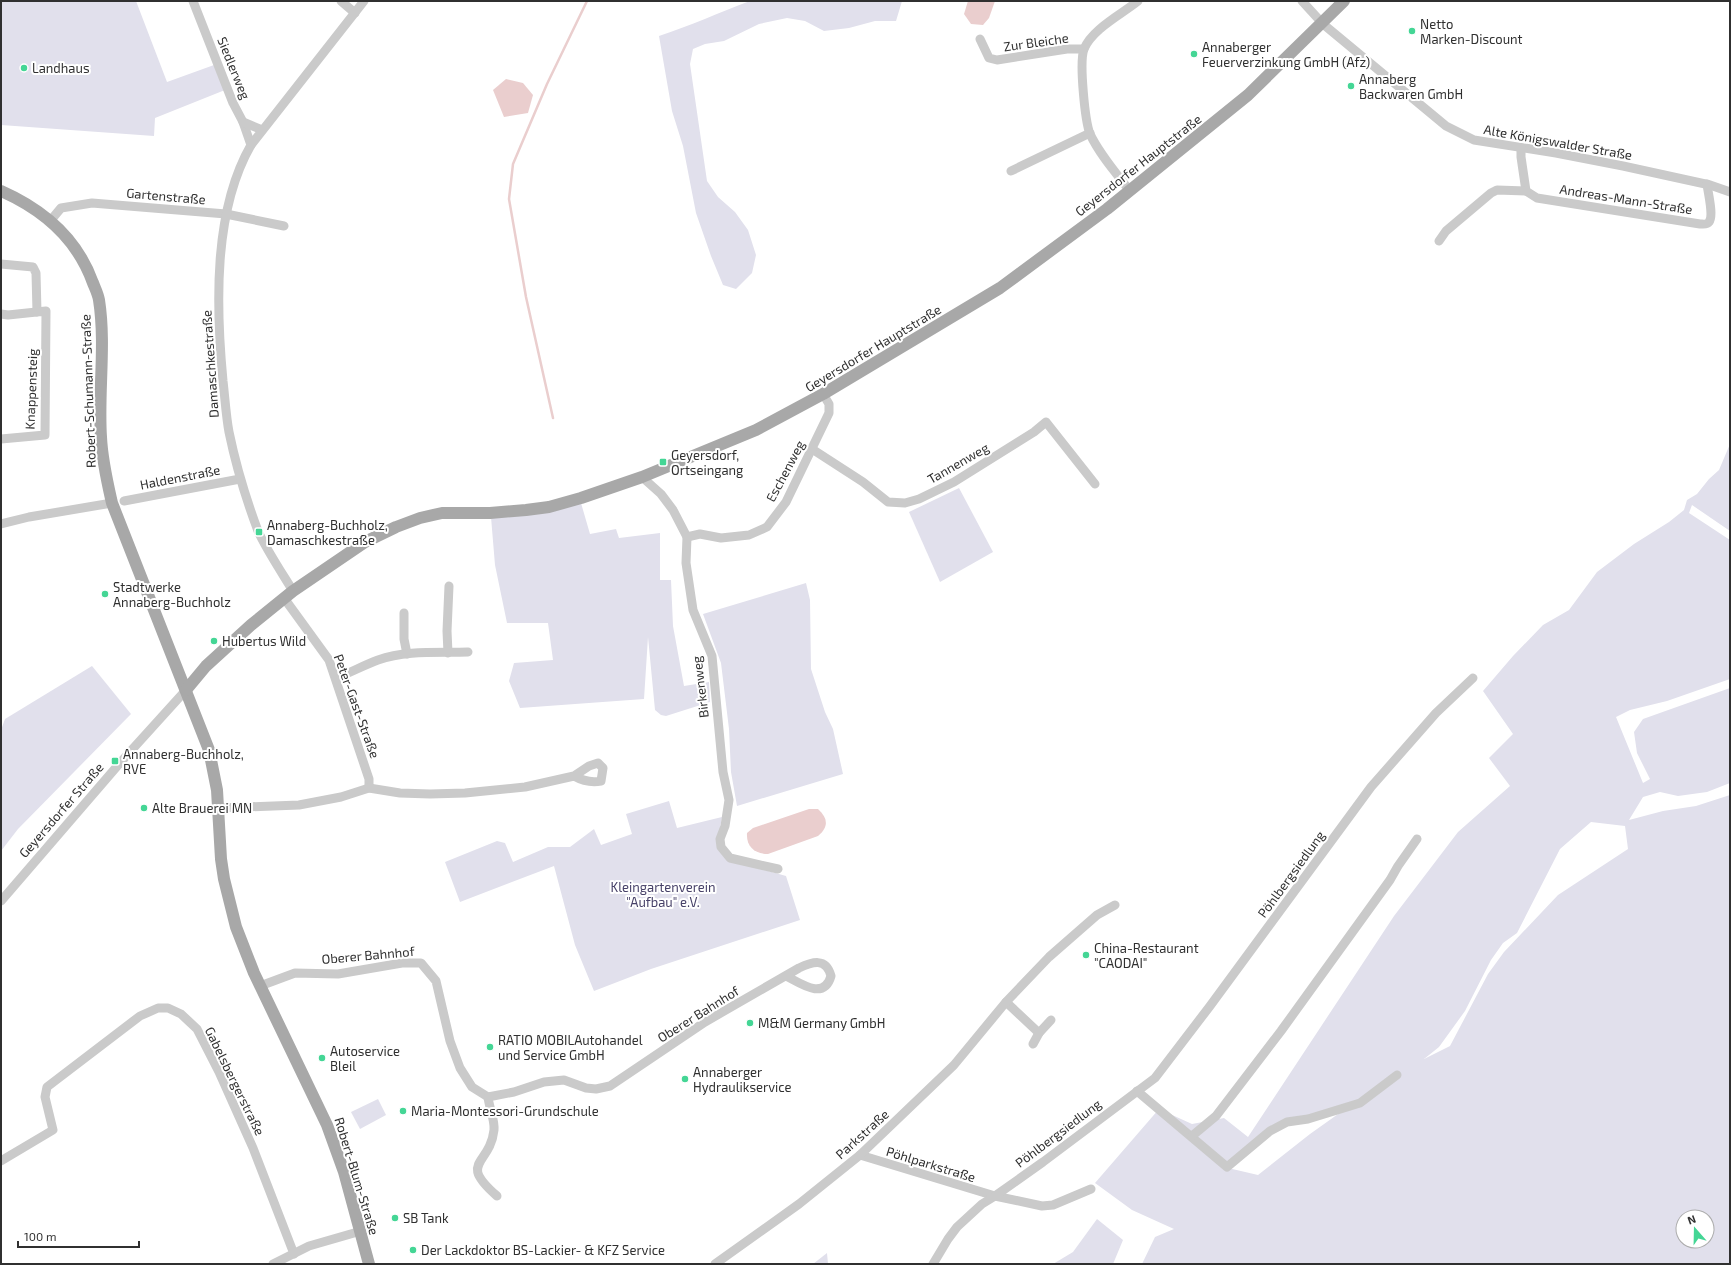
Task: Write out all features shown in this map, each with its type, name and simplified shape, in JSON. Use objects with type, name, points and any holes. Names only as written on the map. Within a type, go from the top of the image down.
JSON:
[{"type":"main road","name":"Geyersdorfer Hauptstraße","points":[[336,561],[365,542],[420,518],[442,513],[490,513],[549,507],[582,498],[642,477],[756,430],[823,394],[1000,288],[1130,191],[1248,95],[1323,24],[1344,1]]},
{"type":"main road","name":"Robert-Schumann-Straße","points":[[1,191],[51,220],[77,249],[86,264],[98,299],[102,341],[101,436],[104,470],[118,502],[142,584],[186,690]]},
{"type":"main road","name":"Robert-Schumann-Straße","points":[[1,198],[22,203]]},
{"type":"main road","name":"Geyersdorfer Straße","points":[[186,690],[206,666],[288,594],[336,561]]},
{"type":"main road","name":"Robert-Blum-Straße","points":[[186,690],[209,750],[216,777],[221,859],[228,898],[242,944],[260,986],[326,1120],[344,1172],[369,1264]]},
{"type":"street","name":"Siedlerweg","points":[[193,1],[251,145]]},
{"type":"street","points":[[341,1],[355,13]]},
{"type":"street","name":"Damaschkestraße","points":[[288,594],[259,532],[240,478],[229,430],[219,341],[219,291],[222,235],[234,183],[251,145],[364,1]]},
{"type":"street","name":"Zur Bleiche","points":[[1130,191],[1108,163],[1090,133],[1082,70],[1084,49],[1094,36],[1138,1]]},
{"type":"street","name":"Alte Königswalder Straße","points":[[1302,1],[1323,24],[1446,126],[1474,140],[1623,166],[1707,184],[1730,192]]},
{"type":"street","name":"Zur Bleiche","points":[[980,39],[989,58],[997,60],[1067,49],[1084,49]]},
{"type":"street","points":[[243,122],[262,130]]},
{"type":"street","points":[[1011,172],[1090,133]]},
{"type":"street","points":[[1521,148],[1526,191]]},
{"type":"street","name":"Andreas-Mann-Straße","points":[[1439,241],[1446,231],[1491,193],[1497,190],[1526,191],[1537,198],[1706,224],[1710,222],[1712,216],[1707,184]]},
{"type":"street","name":"Gartenstraße","points":[[51,220],[61,208],[92,203],[226,214],[284,226]]},
{"type":"street","points":[[1,264],[33,267],[36,273],[37,312],[8,315],[1,314]]},
{"type":"street","name":"Knappensteig","points":[[1,439],[44,435],[46,311],[37,312]]},
{"type":"street","name":"Eschenweg","points":[[687,537],[700,534],[721,538],[749,535],[767,527],[786,502],[829,412],[829,404],[823,394]]},
{"type":"street","name":"Tannenweg","points":[[812,449],[863,482],[888,502],[904,503],[919,499],[954,482],[1034,432],[1046,422],[1095,484]]},
{"type":"street","name":"Birkenweg","points":[[642,477],[661,494],[673,510],[687,537],[686,563],[694,610],[712,656],[723,772],[730,800],[725,826],[720,839],[721,847],[730,858],[778,869]]},
{"type":"street","name":"Haldenstraße","points":[[1,524],[29,517],[118,502],[240,478]]},
{"type":"street","points":[[448,653],[447,631],[449,586]]},
{"type":"street","name":"Peter-Gast-Straße","points":[[288,594],[329,660],[369,779],[369,788]]},
{"type":"street","points":[[404,613],[404,639],[407,654]]},
{"type":"street","points":[[336,678],[378,660],[407,654],[468,652]]},
{"type":"street","name":"Pöhlbergsiedlung","points":[[933,1264],[957,1227],[982,1204],[1155,1078],[1371,787],[1436,713],[1473,678]]},
{"type":"street","name":"Geyersdorfer Straße","points":[[1,901],[119,764],[186,690]]},
{"type":"street","points":[[219,808],[299,805],[341,797],[369,788],[400,793],[465,793],[525,787],[574,776]]},
{"type":"street","points":[[1192,1136],[1216,1116],[1281,1031],[1390,880],[1417,839]]},
{"type":"street","name":"Parkstraße","points":[[715,1264],[798,1204],[860,1155],[954,1065],[1006,1002],[1049,957],[1097,915],[1115,905]]},
{"type":"street","name":"Oberer Bahnhof","points":[[260,986],[295,973],[338,974],[402,963],[421,963],[436,982],[450,1041],[460,1068],[472,1087],[488,1097],[514,1092],[544,1082],[564,1080],[586,1088],[596,1089],[610,1086],[705,1022],[786,976]]},
{"type":"street","points":[[1006,1002],[1039,1033]]},
{"type":"street","name":"Gabelsbergerstraße","points":[[1,1161],[53,1130],[45,1097],[47,1087],[140,1016],[158,1008],[168,1008],[182,1014],[197,1029],[208,1048],[252,1148],[294,1254]]},
{"type":"street","points":[[1033,1044],[1039,1033],[1051,1020]]},
{"type":"street","points":[[1137,1091],[1228,1168],[1270,1131],[1287,1122],[1308,1119],[1360,1103],[1397,1075]]},
{"type":"street","points":[[488,1097],[494,1130],[490,1144],[478,1166],[477,1172],[482,1183],[497,1196]]},
{"type":"street","name":"Pöhlparkstraße","points":[[860,1155],[995,1196],[1042,1206],[1053,1205],[1091,1188]]},
{"type":"street","points":[[273,1264],[309,1246],[361,1231]]},
{"type":"green space","points":[[1,1],[136,1],[167,82],[214,65],[225,90],[155,118],[154,136],[1,125]]},
{"type":"green space","points":[[750,1],[902,1],[896,21],[875,21],[849,28],[824,31],[805,21],[787,18],[759,24],[724,41],[705,44],[693,49],[690,64],[707,181],[718,197],[735,212],[748,230],[756,255],[752,273],[736,289],[723,285],[696,213],[683,146],[672,111],[659,36]]},
{"type":"green space","points":[[1730,444],[1730,531],[1692,505],[1689,513],[1730,540],[1730,679],[1667,701],[1630,710],[1616,717],[1643,783],[1650,779],[1637,753],[1634,732],[1643,719],[1730,688],[1730,783],[1707,792],[1678,796],[1660,792],[1643,797],[1629,820],[1663,811],[1696,806],[1730,795],[1730,1264],[1142,1264],[1155,1237],[1174,1229],[1132,1210],[1095,1183],[1159,1109],[1192,1124],[1224,1118],[1248,1137],[1394,916],[1458,832],[1510,786],[1489,758],[1513,734],[1483,691],[1513,656],[1543,625],[1569,610],[1597,572],[1634,544],[1669,522],[1684,510],[1687,500],[1697,494],[1709,479],[1719,470]],"holes":[[[1591,822],[1625,826],[1628,849],[1558,895],[1504,952],[1488,974],[1450,1046],[1424,1059],[1439,1047],[1465,1011],[1491,960],[1503,943],[1517,933],[1560,849]],[[1348,1107],[1310,1134],[1258,1175],[1228,1168],[1287,1122]]]},
{"type":"green space","points":[[959,488],[993,552],[940,582],[909,512]]},
{"type":"green space","points":[[581,503],[590,534],[616,529],[619,538],[660,533],[660,580],[671,580],[673,626],[684,686],[709,682],[710,702],[666,716],[661,715],[655,710],[648,637],[644,699],[520,708],[509,681],[514,663],[553,660],[548,623],[507,623],[495,565],[491,517]]},
{"type":"green space","points":[[806,583],[810,600],[811,669],[825,712],[833,729],[843,774],[737,806],[731,772],[729,729],[721,663],[703,614]]},
{"type":"green space","points":[[92,666],[131,714],[18,829],[1,851],[1,730],[5,719]]},
{"type":"green space","name":"Kleingartenverein \"Aufbau\" e.V.","points":[[669,801],[677,828],[722,817],[718,840],[730,860],[786,876],[800,920],[651,969],[594,991],[575,945],[554,866],[460,902],[445,862],[497,841],[505,843],[513,862],[548,847],[570,847],[594,829],[601,845],[632,834],[626,814]]},
{"type":"green space","points":[[378,1099],[386,1115],[360,1129],[351,1112]]},
{"type":"green space","points":[[1097,1219],[1123,1240],[1113,1264],[1053,1264],[1073,1252]]},
{"type":"green space","points":[[827,1253],[828,1264],[813,1264]]},
{"type":"shaded area","points":[[968,1],[995,1],[989,18],[983,25],[971,24],[964,14]]},
{"type":"shaded area","points":[[506,79],[523,83],[533,95],[528,113],[504,117],[493,90]]},
{"type":"shaded area","points":[[809,809],[818,809],[824,816],[826,822],[822,833],[818,836],[768,854],[759,853],[750,846],[747,833],[753,828]]},
{"type":"waterway","points":[[553,418],[526,297],[509,199],[513,164],[547,84],[587,1]]},
{"type":"place","name":"Netto Marken-Discount","points":[[1412,31]]},
{"type":"place","name":"Annaberger Feuerverzinkung GmbH (Afz)","points":[[1194,54]]},
{"type":"place","name":"Landhaus","points":[[24,68]]},
{"type":"place","name":"Annaberg Backwaren GmbH","points":[[1351,86]]},
{"type":"place","name":"Geyersdorf, Ortseingang","points":[[663,462]]},
{"type":"place","name":"Annaberg-Buchholz, Damaschkestraße","points":[[259,532]]},
{"type":"place","name":"Stadtwerke Annaberg-Buchholz","points":[[105,594]]},
{"type":"place","name":"Hubertus Wild","points":[[214,641]]},
{"type":"place","name":"Annaberg-Buchholz, RVE","points":[[115,761]]},
{"type":"place","name":"Alte Brauerei MN","points":[[144,808]]},
{"type":"place","name":"China-Restaurant \"CAODAI\"","points":[[1086,955]]},
{"type":"place","name":"M&M Germany GmbH","points":[[750,1023]]},
{"type":"place","name":"RATIO MOBILAutohandel und Service GmbH","points":[[490,1047]]},
{"type":"place","name":"Autoservice Bleil","points":[[322,1058]]},
{"type":"place","name":"Annaberger Hydraulikservice","points":[[685,1079]]},
{"type":"place","name":"Maria-Montessori-Grundschule","points":[[403,1111]]},
{"type":"place","name":"SB Tank","points":[[395,1218]]},
{"type":"place","name":"Der Lackdoktor BS-Lackier- & KFZ Service","points":[[413,1250]]}]
